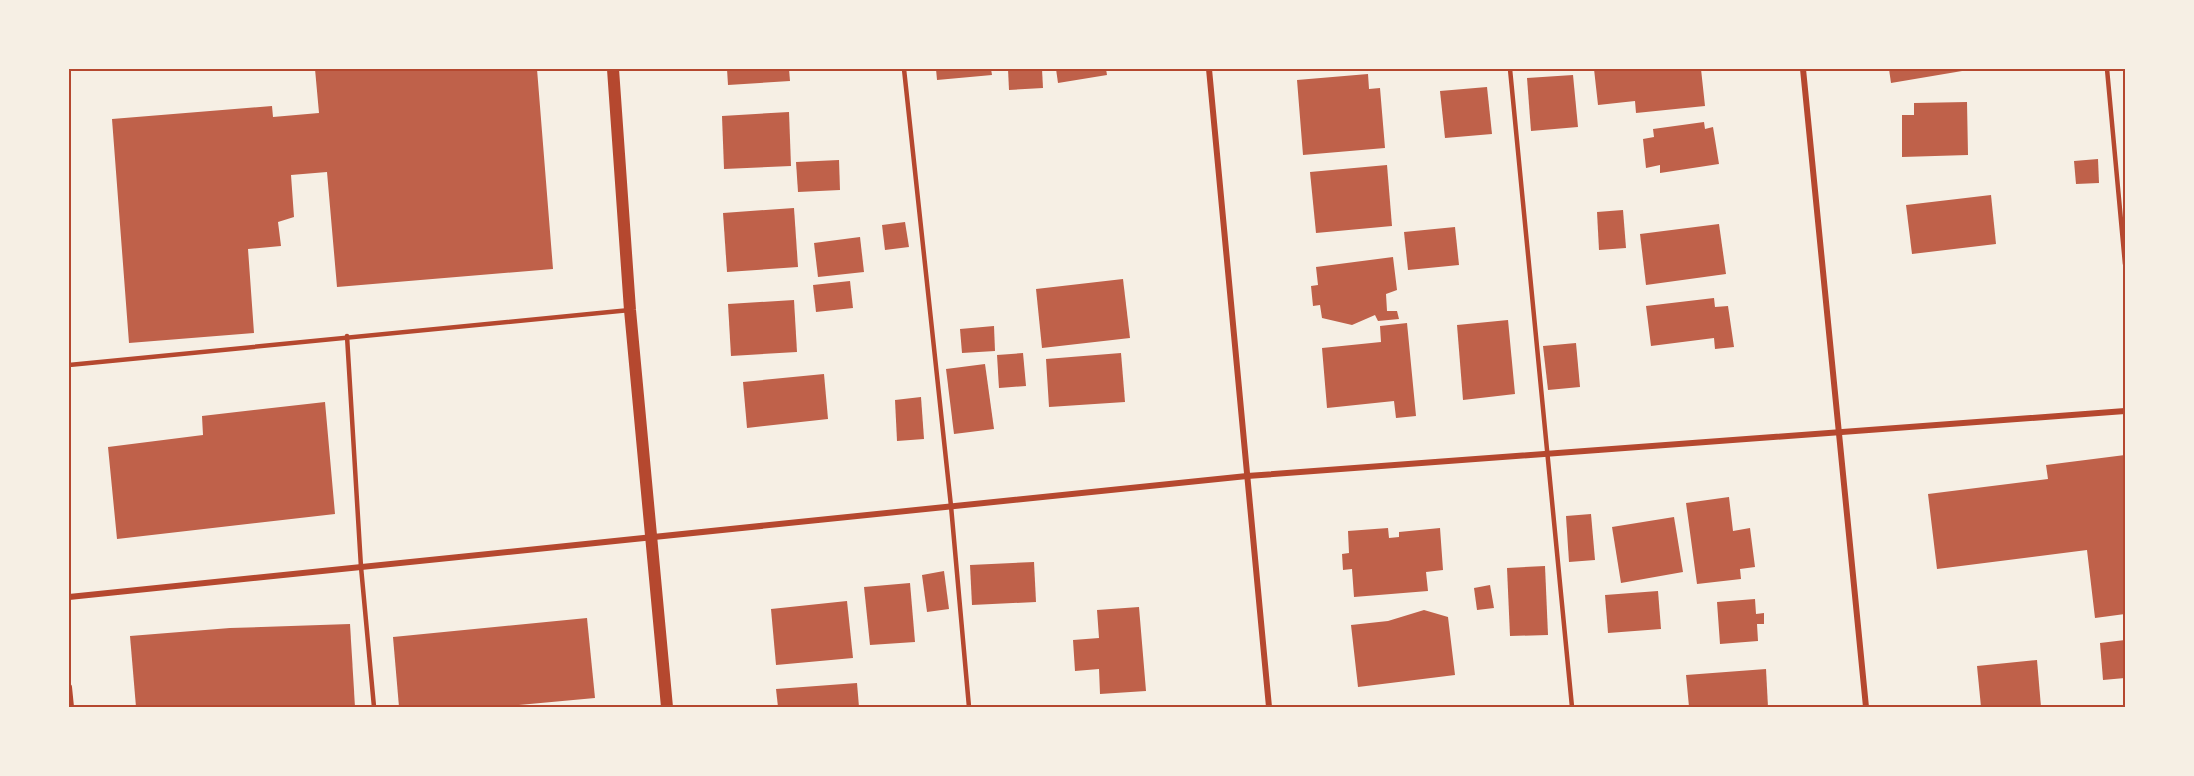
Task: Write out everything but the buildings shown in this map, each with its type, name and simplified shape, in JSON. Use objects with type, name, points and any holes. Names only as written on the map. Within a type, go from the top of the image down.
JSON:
[{"type":"main road","points":[[613,69],[630,309],[667,707]]},
{"type":"street","points":[[1209,69],[1269,707]]},
{"type":"street","points":[[1803,69],[1866,707]]},
{"type":"street","points":[[69,597],[1248,476],[2125,411]]},
{"type":"street","points":[[69,687],[71,707]]},
{"type":"lane","points":[[904,69],[951,506],[969,707]]},
{"type":"lane","points":[[1510,69],[1572,707]]},
{"type":"lane","points":[[2107,69],[2125,264]]},
{"type":"lane","points":[[69,365],[630,309]]},
{"type":"lane","points":[[347,336],[361,567],[374,707]]}]
